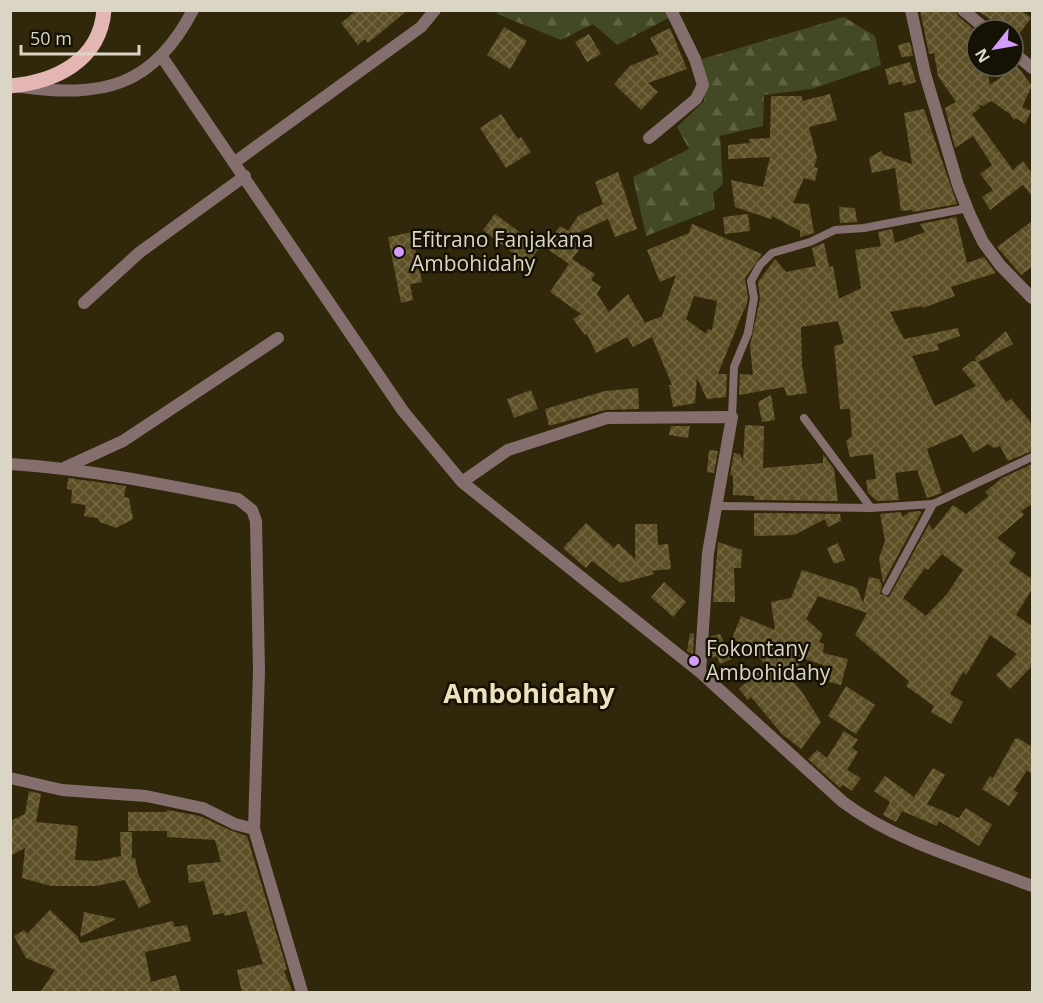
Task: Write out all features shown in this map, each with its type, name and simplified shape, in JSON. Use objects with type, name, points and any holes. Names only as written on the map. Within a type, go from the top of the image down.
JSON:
[{"type":"main road","points":[[12,86],[41,83],[69,69],[88,51],[98,36],[104,10]]},
{"type":"street","points":[[12,86],[55,89],[110,86],[145,71],[162,57],[174,44],[193,10]]},
{"type":"street","points":[[235,162],[421,27],[435,10]]},
{"type":"street","points":[[650,138],[696,99],[703,85],[695,59],[671,10]]},
{"type":"street","points":[[911,10],[925,74],[968,208],[983,242],[1000,266],[1032,298]]},
{"type":"street","points":[[162,57],[403,411],[462,482],[700,672],[836,795],[867,820],[891,833],[1032,886]]},
{"type":"street","points":[[84,303],[140,252],[245,176]]},
{"type":"street","points":[[66,468],[123,441],[278,338]]},
{"type":"street","points":[[462,482],[508,450],[608,418],[732,417],[708,554],[700,672]]},
{"type":"street","points":[[10,464],[66,468],[238,499],[252,510],[256,521],[259,671],[254,829],[302,993]]},
{"type":"street","points":[[10,778],[62,790],[146,796],[191,806],[254,829]]},
{"type":"lane","points":[[732,417],[734,367],[748,333],[754,298],[752,281],[760,265],[772,253],[810,242],[835,230],[864,228],[968,208]]},
{"type":"lane","points":[[804,418],[871,508]]},
{"type":"lane","points":[[717,506],[871,508],[933,504],[1032,457]]},
{"type":"lane","points":[[886,591],[933,504]]},
{"type":"green space","points":[[498,10],[682,11],[617,45],[593,24],[561,40],[497,14]]},
{"type":"green space","points":[[844,17],[875,36],[881,65],[812,89],[764,95],[763,126],[720,136],[723,184],[713,193],[715,209],[646,236],[633,177],[689,149],[677,127],[704,101],[702,59]]},
{"type":"building","points":[[357,10],[408,10],[368,43],[365,39],[358,45],[341,23]]},
{"type":"building","points":[[920,10],[955,10],[965,22],[965,78],[989,78],[990,85],[1000,78],[1025,77],[1032,86],[1022,107],[1031,111],[1025,124],[1016,118],[1014,120],[1010,114],[991,101],[983,106],[978,104],[980,108],[972,114],[1013,170],[1023,161],[1032,173],[1032,196],[1023,185],[990,210],[982,197],[993,190],[980,174],[992,165],[973,136],[955,148],[945,108],[956,102],[938,76],[934,53],[929,54]]},
{"type":"building","points":[[976,10],[1021,10],[1031,18],[1025,26],[1025,18],[988,18]]},
{"type":"building","points":[[504,27],[527,41],[510,69],[487,55]]},
{"type":"building","points":[[670,28],[687,69],[648,83],[658,92],[641,110],[614,84],[630,66],[659,54],[650,38]]},
{"type":"building","points":[[589,34],[601,54],[587,62],[575,42]]},
{"type":"building","points":[[910,42],[913,56],[901,57],[898,45]]},
{"type":"building","points":[[910,62],[916,82],[903,86],[902,81],[889,85],[885,69]]},
{"type":"building","points":[[830,94],[837,120],[809,127],[817,158],[814,167],[818,168],[815,181],[804,178],[793,203],[809,204],[814,233],[800,237],[800,231],[772,216],[771,219],[735,207],[731,180],[763,187],[770,157],[728,159],[728,145],[750,143],[749,139],[770,138],[771,96],[802,96],[802,101]]},
{"type":"building","points":[[924,109],[957,204],[913,212],[912,210],[901,211],[895,168],[872,173],[869,158],[881,151],[884,155],[912,164],[904,113]]},
{"type":"building","points":[[501,114],[518,139],[521,137],[531,152],[506,168],[480,128]]},
{"type":"building","points":[[618,172],[637,229],[615,237],[608,219],[569,237],[581,247],[572,259],[595,274],[591,280],[601,287],[597,294],[609,312],[628,294],[645,323],[662,316],[676,275],[660,282],[647,250],[689,233],[692,224],[762,254],[745,278],[748,298],[745,311],[745,307],[718,374],[727,374],[726,397],[707,399],[697,378],[695,403],[673,407],[669,385],[672,385],[652,337],[633,347],[627,337],[596,353],[587,334],[585,335],[573,319],[581,314],[550,292],[569,264],[546,248],[542,250],[560,226],[568,231],[578,216],[603,204],[595,182]],"holes":[[[694,296],[717,301],[712,330],[708,329],[706,334],[686,319]]]},
{"type":"building","points":[[839,207],[855,208],[857,222],[840,223]]},
{"type":"building","points":[[495,214],[540,247],[522,272],[508,262],[514,254],[483,230]]},
{"type":"building","points":[[748,214],[750,231],[725,234],[723,217]]},
{"type":"building","points":[[956,217],[967,263],[984,257],[996,273],[951,287],[955,296],[923,308],[922,306],[890,312],[904,339],[958,328],[960,336],[937,344],[939,350],[912,356],[935,406],[976,386],[962,369],[972,361],[976,361],[975,358],[1006,331],[1013,344],[978,362],[1006,402],[1011,399],[1029,420],[1032,426],[1032,451],[1008,461],[1000,446],[994,448],[988,444],[973,453],[962,434],[927,449],[942,493],[927,498],[917,470],[895,473],[899,500],[877,501],[868,493],[866,480],[876,479],[873,454],[850,457],[846,441],[852,436],[850,409],[840,409],[834,346],[844,343],[838,321],[801,327],[802,365],[807,393],[787,396],[784,387],[739,395],[740,374],[753,375],[750,346],[760,299],[758,282],[775,259],[786,272],[816,266],[812,248],[824,243],[829,267],[833,266],[839,299],[861,288],[855,250],[881,246],[878,232],[892,229],[895,243],[925,232],[920,224]]},
{"type":"building","points":[[1032,221],[1032,267],[1021,275],[997,247]]},
{"type":"building","points":[[412,232],[422,282],[410,284],[413,300],[401,303],[388,237]]},
{"type":"building","points":[[638,388],[639,409],[605,410],[549,426],[545,409],[605,391]]},
{"type":"building","points":[[531,390],[538,409],[514,418],[507,399]]},
{"type":"building","points":[[771,395],[775,420],[762,422],[758,402]]},
{"type":"building","points":[[745,425],[764,426],[763,468],[823,463],[823,454],[834,469],[838,501],[754,500],[754,496],[733,495],[733,476],[730,475],[734,453],[740,454],[743,461]]},
{"type":"building","points":[[671,426],[690,426],[688,438],[669,435]]},
{"type":"building","points":[[709,450],[718,451],[714,473],[707,472]]},
{"type":"building","points":[[1032,464],[1032,504],[1021,511],[1024,515],[997,538],[1016,553],[1009,563],[1032,579],[1032,589],[1016,615],[1032,626],[1032,666],[1010,689],[996,675],[1017,654],[990,635],[966,675],[963,672],[950,694],[963,702],[951,724],[931,712],[934,706],[906,686],[909,681],[855,635],[867,613],[818,596],[806,619],[823,634],[819,642],[824,644],[823,653],[848,659],[841,685],[829,682],[832,668],[802,658],[795,674],[784,671],[802,692],[821,722],[801,749],[782,734],[751,697],[748,700],[739,689],[765,666],[754,648],[732,639],[741,616],[775,630],[771,602],[791,598],[802,570],[857,588],[863,603],[869,577],[879,579],[882,585],[880,594],[889,597],[929,524],[933,530],[953,505],[966,514],[989,496],[985,492],[1002,478]],"holes":[[[942,554],[963,570],[947,594],[926,616],[903,598],[925,568],[928,570]]]},
{"type":"building","points":[[68,478],[126,486],[124,497],[129,498],[133,519],[116,528],[100,522],[98,518],[84,516],[86,505],[71,503],[72,490],[67,489]]},
{"type":"building","points":[[920,511],[921,513],[883,583],[879,558],[885,541],[880,514],[901,512],[902,517],[910,512]]},
{"type":"building","points":[[754,513],[840,514],[841,521],[828,527],[825,519],[794,535],[754,536]]},
{"type":"building","points":[[586,523],[614,548],[618,543],[635,559],[635,524],[657,524],[658,545],[668,544],[671,569],[651,571],[655,574],[621,583],[592,561],[586,568],[563,548]]},
{"type":"building","points":[[718,542],[742,550],[741,568],[734,568],[735,602],[713,602]]},
{"type":"building","points":[[838,543],[845,560],[834,564],[827,548]]},
{"type":"building","points":[[664,582],[686,602],[673,617],[651,597]]},
{"type":"building","points":[[690,633],[694,634],[693,654],[687,651]]},
{"type":"building","points":[[720,634],[732,659],[720,664],[717,656],[709,659],[711,636]]},
{"type":"building","points":[[846,686],[875,705],[856,734],[828,716]]},
{"type":"building","points":[[844,731],[858,740],[852,748],[858,752],[847,770],[861,778],[852,791],[843,785],[840,788],[808,759],[817,750],[827,758]]},
{"type":"building","points":[[1018,738],[1032,747],[1032,774],[1027,770],[1014,790],[1018,793],[1009,806],[982,789],[990,776],[993,778],[1015,739]]},
{"type":"building","points":[[933,768],[945,775],[927,804],[959,818],[966,808],[992,825],[979,846],[939,821],[937,826],[902,811],[896,822],[883,815],[890,802],[874,791],[885,776],[914,797]]},
{"type":"building","points":[[29,791],[41,794],[36,822],[78,826],[75,860],[97,861],[121,856],[120,832],[132,832],[132,858],[135,858],[138,873],[151,902],[139,908],[125,880],[96,886],[51,886],[22,878],[25,848],[10,856],[10,821],[25,814]]},
{"type":"building","points":[[167,810],[200,816],[247,836],[287,969],[284,971],[293,993],[242,993],[237,970],[263,964],[246,911],[225,916],[224,913],[213,915],[204,881],[189,883],[187,865],[221,862],[215,840],[167,837],[167,831],[128,831],[128,812],[167,812]]},
{"type":"building","points":[[50,910],[78,937],[80,943],[173,921],[175,927],[187,925],[191,941],[145,952],[151,982],[176,975],[181,993],[40,993],[55,970],[26,958],[14,936],[24,930],[27,934]]},
{"type":"building","points":[[84,912],[116,919],[80,937]]},
{"type":"place","name":"Efitrano Fanjakana Ambohidahy","points":[[399,252]]},
{"type":"place","name":"Fokontany Ambohidahy","points":[[694,661]]},
{"type":"district","name":"Ambohidahy","points":[[529,694]]}]
